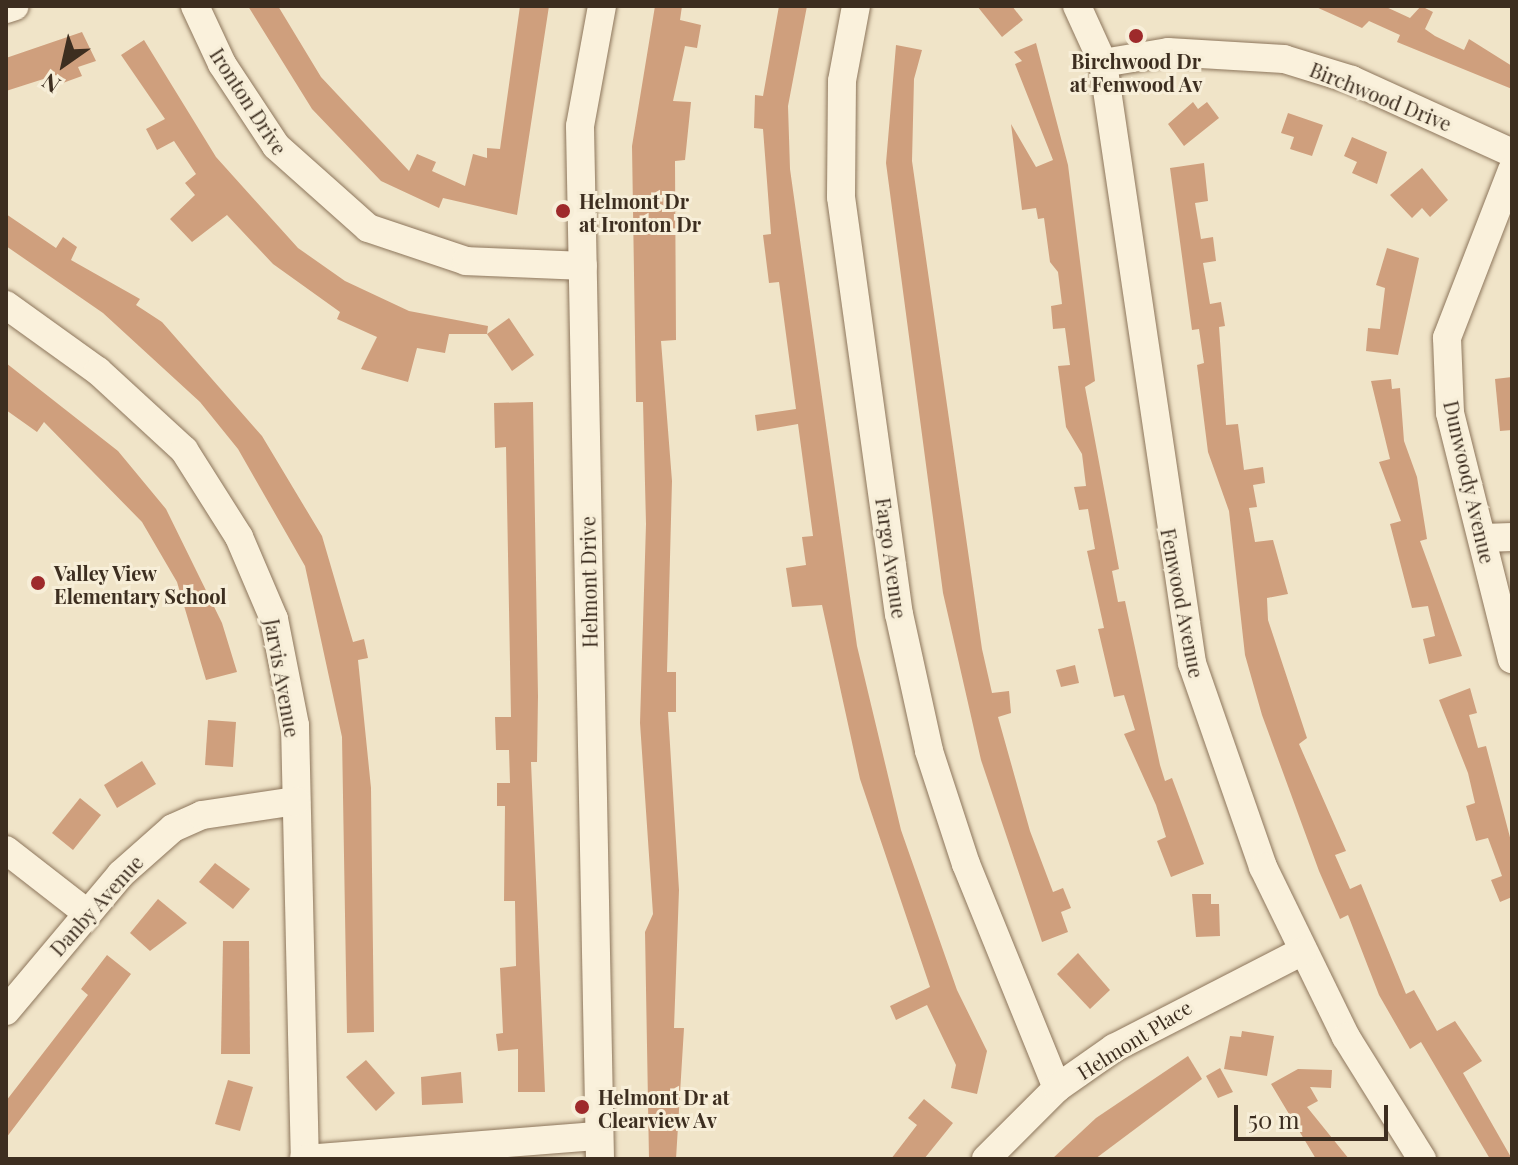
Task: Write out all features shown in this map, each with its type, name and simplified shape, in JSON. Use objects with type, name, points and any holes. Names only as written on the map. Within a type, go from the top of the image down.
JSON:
[{"type":"street","points":[[6,9],[15,6]]},
{"type":"street","name":"Ironton Drive","points":[[195,6],[222,64],[276,146],[368,228],[424,253],[466,261],[583,266]]},
{"type":"street","name":"Helmont Drive","points":[[599,1148],[580,126],[602,6]]},
{"type":"street","name":"Fargo Avenue","points":[[856,6],[842,81],[841,197],[899,614],[929,751],[961,851],[1057,1088]]},
{"type":"street","name":"Fenwood Avenue","points":[[1077,6],[1103,63],[1156,458],[1192,663],[1243,819],[1303,951],[1422,1159]]},
{"type":"street","name":"Birchwood Drive","points":[[1103,63],[1168,52],[1284,59],[1352,80],[1512,153]]},
{"type":"street","name":"Dunwoody Avenue","points":[[1512,170],[1447,338],[1450,413],[1512,659]]},
{"type":"street","name":"Jarvis Avenue","points":[[6,305],[166,430],[229,518],[274,619],[295,725],[305,1159]]},
{"type":"street","points":[[1483,538],[1512,537]]},
{"type":"street","name":"Danby Avenue","points":[[6,1011],[87,913],[173,828],[202,815],[296,801]]},
{"type":"street","points":[[6,850],[87,913]]},
{"type":"street","name":"Helmont Place","points":[[986,1159],[1057,1088],[1162,1017],[1303,951]]},
{"type":"street","points":[[305,1159],[599,1148]]},
{"type":"building","points":[[248,6],[278,6],[321,77],[409,171],[417,154],[436,162],[432,171],[465,186],[473,154],[487,158],[487,148],[500,149],[520,6],[549,6],[517,215],[443,198],[439,208],[381,181],[312,109]]},
{"type":"building","points":[[655,6],[682,6],[680,20],[701,25],[697,48],[685,46],[673,101],[691,102],[685,160],[675,161],[676,340],[661,341],[672,481],[667,672],[676,672],[676,712],[668,712],[679,890],[674,1028],[684,1028],[676,1159],[649,1159],[645,932],[653,914],[640,723],[646,524],[643,402],[636,402],[632,146]]},
{"type":"building","points":[[779,6],[807,6],[788,106],[790,169],[857,646],[901,830],[957,990],[987,1051],[977,1094],[951,1088],[956,1065],[927,1005],[896,1020],[890,1006],[930,987],[860,779],[822,605],[792,607],[786,568],[806,565],[802,537],[813,536],[798,424],[757,431],[755,415],[796,409],[779,282],[769,283],[763,235],[771,234],[763,129],[754,128],[755,95],[763,96]]},
{"type":"building","points":[[977,6],[1012,6],[1023,20],[1002,37]]},
{"type":"building","points":[[1314,6],[1384,6],[1410,18],[1421,6],[1433,12],[1425,29],[1435,36],[1464,50],[1469,39],[1512,66],[1512,89],[1397,42],[1400,35],[1369,21],[1362,28]]},
{"type":"building","points":[[82,32],[96,61],[78,67],[82,76],[60,84],[56,75],[6,91],[6,58]]},
{"type":"building","points":[[144,40],[216,157],[298,248],[345,281],[409,311],[488,326],[487,334],[449,334],[445,353],[417,348],[408,382],[361,369],[377,337],[337,319],[340,312],[273,264],[227,215],[192,242],[170,219],[195,195],[185,183],[196,174],[174,141],[157,150],[146,129],[165,119],[121,55]]},
{"type":"building","points":[[1036,43],[1068,165],[1095,381],[1085,387],[1119,569],[1112,571],[1118,602],[1125,601],[1165,781],[1172,778],[1204,864],[1171,877],[1157,841],[1166,837],[1156,805],[1124,734],[1135,730],[1124,695],[1114,697],[1098,629],[1104,628],[1087,551],[1095,549],[1088,509],[1079,510],[1074,487],[1086,486],[1082,454],[1066,427],[1058,366],[1070,365],[1065,328],[1053,329],[1051,306],[1062,304],[1058,272],[1050,262],[1044,218],[1038,219],[1036,208],[1022,210],[1011,124],[1036,167],[1053,160],[1015,64],[1022,61],[1014,52]]},
{"type":"building","points":[[896,45],[922,50],[914,79],[912,161],[982,649],[992,693],[1009,691],[1011,713],[998,717],[1030,831],[1053,892],[1063,888],[1071,908],[1061,912],[1068,932],[1042,942],[981,760],[943,593],[886,163]]},
{"type":"building","points":[[1193,102],[1198,109],[1207,102],[1219,118],[1184,146],[1168,124]]},
{"type":"building","points":[[1288,113],[1323,125],[1312,156],[1290,149],[1294,137],[1281,133]]},
{"type":"building","points":[[1352,137],[1387,152],[1377,184],[1352,173],[1357,162],[1344,156]]},
{"type":"building","points":[[1204,163],[1208,201],[1195,203],[1201,239],[1213,237],[1216,261],[1203,263],[1210,304],[1221,302],[1225,326],[1219,327],[1226,425],[1238,424],[1244,470],[1263,467],[1265,483],[1253,485],[1257,507],[1249,508],[1255,542],[1273,540],[1288,594],[1267,598],[1268,620],[1307,738],[1299,744],[1346,851],[1335,855],[1350,889],[1361,884],[1406,994],[1414,990],[1437,1031],[1455,1021],[1482,1061],[1463,1073],[1512,1159],[1490,1159],[1421,1042],[1410,1049],[1379,995],[1348,915],[1340,919],[1319,871],[1262,715],[1245,655],[1229,511],[1208,452],[1197,365],[1204,363],[1199,329],[1192,330],[1170,168]]},
{"type":"building","points":[[1422,168],[1448,200],[1430,217],[1422,208],[1412,218],[1390,195]]},
{"type":"building","points":[[6,214],[56,248],[63,237],[77,247],[71,260],[140,299],[136,305],[162,322],[262,436],[322,536],[353,642],[364,639],[368,658],[358,660],[371,788],[374,1032],[347,1033],[342,737],[305,566],[238,449],[200,402],[103,313],[6,246]]},
{"type":"building","points":[[1387,248],[1419,258],[1398,355],[1366,351],[1368,328],[1380,329],[1385,288],[1376,285]]},
{"type":"building","points":[[509,318],[534,355],[512,371],[487,334]]},
{"type":"building","points":[[6,363],[118,451],[166,509],[222,623],[237,672],[206,680],[177,582],[142,522],[44,422],[37,432],[6,410]]},
{"type":"building","points":[[1512,377],[1512,430],[1500,431],[1495,379]]},
{"type":"building","points":[[1391,379],[1392,389],[1400,388],[1404,441],[1417,477],[1427,539],[1420,541],[1462,656],[1429,664],[1423,639],[1435,636],[1428,606],[1412,608],[1390,524],[1401,521],[1379,462],[1390,459],[1371,381]]},
{"type":"building","points":[[533,402],[538,696],[537,762],[531,762],[545,1092],[518,1092],[518,1049],[498,1051],[496,1034],[503,1033],[500,968],[516,966],[515,901],[504,901],[505,806],[497,806],[497,783],[510,783],[509,750],[496,750],[495,717],[511,717],[506,447],[495,448],[494,403]]},
{"type":"building","points":[[1075,665],[1079,683],[1061,687],[1056,670]]},
{"type":"building","points":[[1470,688],[1477,713],[1469,715],[1478,748],[1486,746],[1512,845],[1512,897],[1500,902],[1491,880],[1502,876],[1488,838],[1476,841],[1466,806],[1475,803],[1468,773],[1439,700]]},
{"type":"building","points":[[208,720],[236,722],[233,767],[205,765]]},
{"type":"building","points":[[142,761],[156,784],[117,808],[104,785]]},
{"type":"building","points":[[80,798],[101,815],[73,850],[52,833]]},
{"type":"building","points":[[215,863],[250,889],[233,909],[199,882]]},
{"type":"building","points":[[1192,894],[1211,894],[1211,904],[1219,904],[1220,936],[1196,937]]},
{"type":"building","points":[[158,899],[187,923],[150,951],[130,933]]},
{"type":"building","points":[[223,941],[249,941],[250,1054],[221,1054]]},
{"type":"building","points":[[1078,953],[1110,990],[1090,1009],[1057,974]]},
{"type":"building","points":[[107,955],[131,974],[6,1138],[6,1101],[88,995],[81,989]]},
{"type":"building","points":[[1242,1031],[1274,1036],[1267,1076],[1224,1069],[1230,1036],[1241,1037]]},
{"type":"building","points":[[1188,1056],[1202,1079],[1095,1159],[1052,1159],[1096,1118]]},
{"type":"building","points":[[366,1060],[395,1093],[376,1111],[346,1077]]},
{"type":"building","points":[[1220,1068],[1233,1092],[1218,1098],[1206,1076]]},
{"type":"building","points":[[1298,1069],[1332,1070],[1331,1088],[1310,1087],[1318,1101],[1307,1107],[1349,1159],[1316,1159],[1271,1084]]},
{"type":"building","points":[[461,1072],[463,1103],[422,1105],[421,1077]]},
{"type":"building","points":[[228,1080],[253,1087],[240,1131],[215,1124]]},
{"type":"building","points":[[924,1099],[953,1123],[924,1159],[891,1159],[917,1125],[908,1118]]},
{"type":"place","name":"Birchwood Dr at Fenwood Av","points":[[1136,36]]},
{"type":"place","name":"Helmont Dr at Ironton Dr","points":[[563,211]]},
{"type":"place","name":"Valley View Elementary School","points":[[38,583]]},
{"type":"place","name":"Helmont Dr at Clearview Av","points":[[582,1107]]}]
